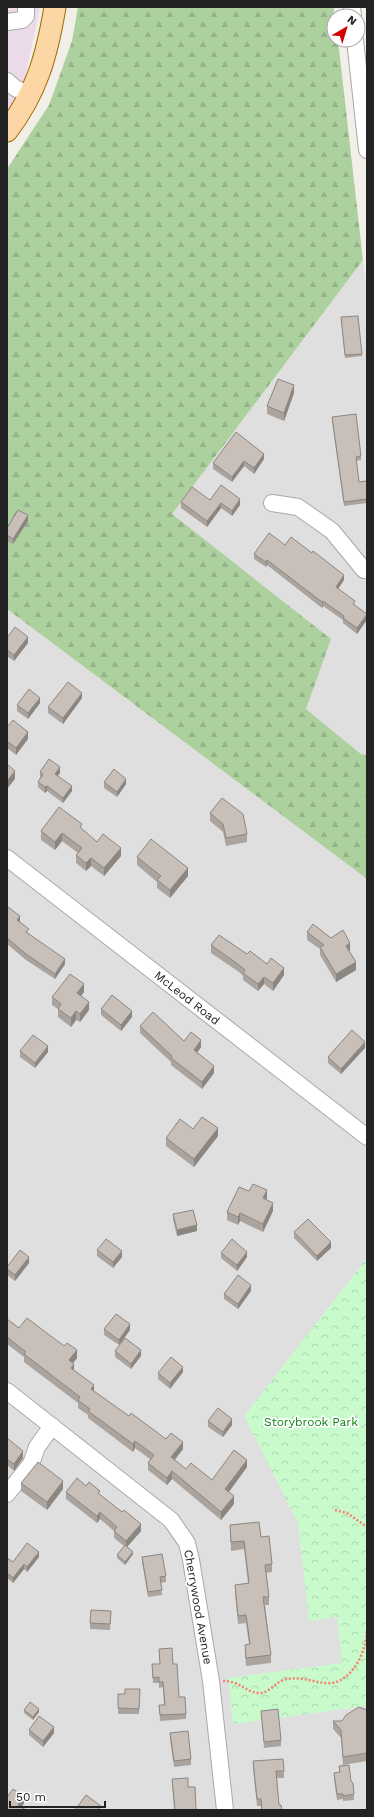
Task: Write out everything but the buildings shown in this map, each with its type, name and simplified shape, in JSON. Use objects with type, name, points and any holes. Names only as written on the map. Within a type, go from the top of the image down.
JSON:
[{"type":"main road","points":[[7,131],[19,115],[38,78],[48,48],[55,7]]},
{"type":"street","points":[[7,22],[22,20],[26,16],[26,7]]},
{"type":"street","points":[[356,48],[367,150]]},
{"type":"street","points":[[7,81],[16,88],[30,95]]},
{"type":"street","points":[[272,503],[298,507],[332,531],[364,570],[367,570]]},
{"type":"street","name":"McLeod Road","points":[[7,858],[367,1137]]},
{"type":"street","name":"Cherrywood Avenue","points":[[7,1391],[171,1520],[187,1543],[192,1560],[211,1681],[225,1810]]},
{"type":"street","points":[[7,1494],[32,1464],[37,1447],[52,1426]]},
{"type":"path","points":[[335,1510],[348,1513],[367,1527]]},
{"type":"path","points":[[211,1681],[235,1682],[259,1693],[269,1690],[276,1683],[289,1679],[336,1682],[346,1676],[358,1662],[365,1646],[367,1632]]},
{"type":"shaded area","points":[[7,7],[40,7],[24,82],[7,115]]},
{"type":"shaded area","points":[[363,260],[367,294],[367,755],[361,754],[306,709],[172,514]]},
{"type":"shaded area","points":[[7,609],[367,879],[367,1810],[7,1810]]},
{"type":"green space","points":[[78,7],[334,7],[326,8],[326,48],[339,48],[363,260],[172,514],[331,639],[306,709],[361,754],[367,755],[367,879],[7,609],[7,169],[49,105],[72,41]]},
{"type":"green space","name":"Storybrook Park","points":[[367,1258],[367,1706],[233,1724],[228,1678],[342,1663],[337,1617],[309,1621],[298,1523],[244,1416]]}]
